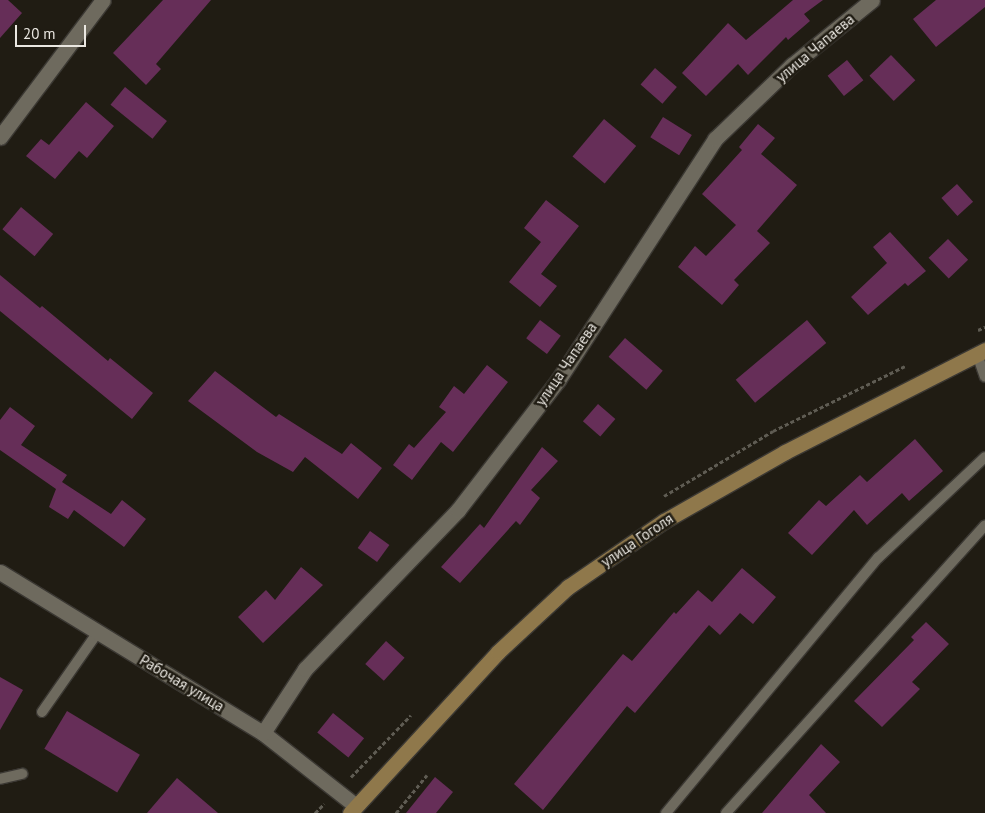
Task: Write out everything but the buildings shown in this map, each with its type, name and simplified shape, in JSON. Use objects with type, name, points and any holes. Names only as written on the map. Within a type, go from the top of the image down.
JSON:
[{"type":"main road","name":"улица Гоголя","points":[[353,810],[498,652],[568,587],[664,521],[776,457],[981,352]]},
{"type":"street","points":[[0,137],[103,0]]},
{"type":"street","name":"улица Чапаева","points":[[262,733],[306,669],[458,510],[552,387],[715,139],[792,65],[872,0]]},
{"type":"street","name":"Рабочая улица","points":[[0,572],[262,733],[353,810]]},
{"type":"lane","points":[[981,352],[985,377]]},
{"type":"lane","points":[[666,813],[878,558],[985,457]]},
{"type":"lane","points":[[726,813],[985,525]]},
{"type":"lane","points":[[42,712],[98,632]]},
{"type":"lane","points":[[0,779],[22,774]]},
{"type":"path","points":[[396,813],[427,775]]}]
